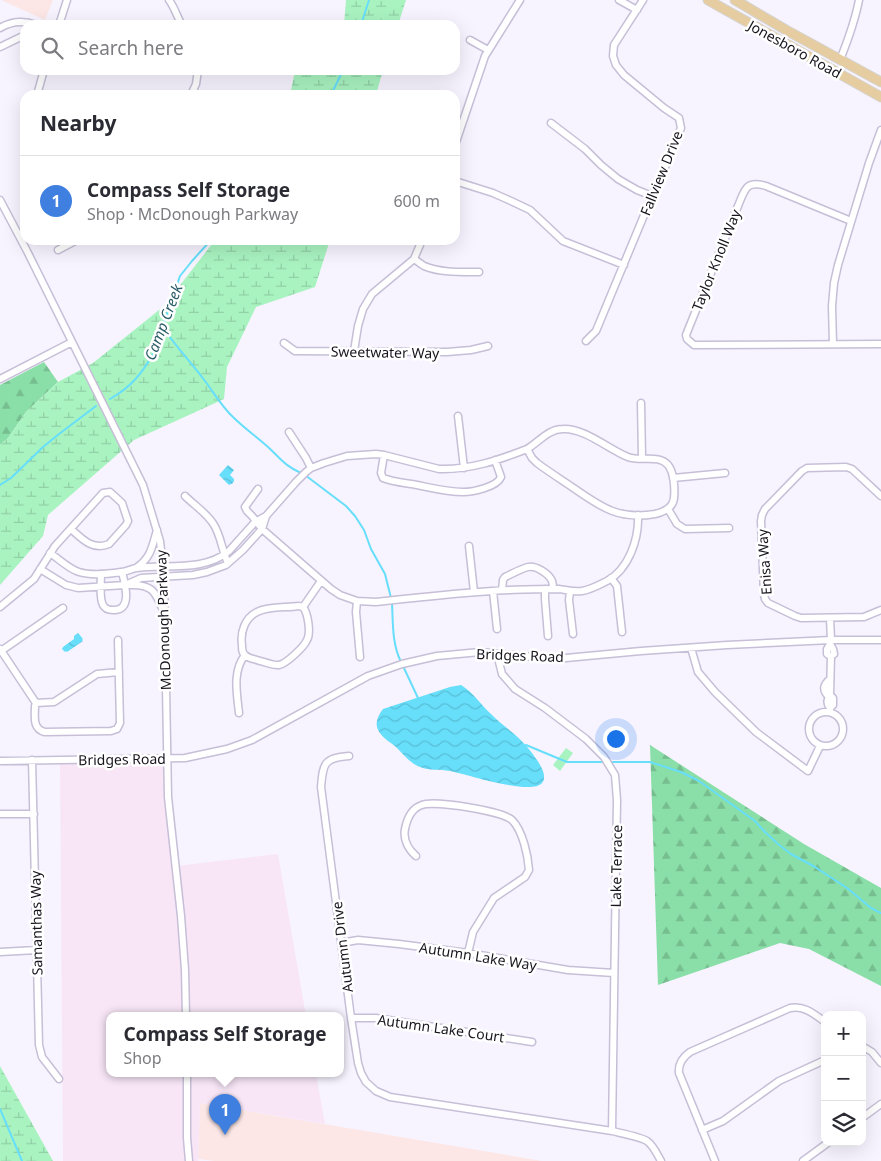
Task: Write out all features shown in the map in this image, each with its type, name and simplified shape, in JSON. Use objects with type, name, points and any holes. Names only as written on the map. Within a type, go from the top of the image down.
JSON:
[{"type":"main road","name":"Jonesboro Road","points":[[708,0],[881,97]]},
{"type":"main road","name":"Jonesboro Road","points":[[735,0],[881,82]]},
{"type":"street","points":[[61,20],[67,0]]},
{"type":"street","points":[[169,0],[179,20]]},
{"type":"street","points":[[460,130],[485,56],[520,0]]},
{"type":"street","points":[[620,0],[637,10]]},
{"type":"street","name":"Fallview Drive","points":[[586,341],[596,330],[681,128],[679,118],[624,75],[616,65],[613,56],[614,45],[643,0]]},
{"type":"street","points":[[840,60],[849,39],[860,0]]},
{"type":"street","points":[[0,28],[10,23],[20,22]]},
{"type":"street","points":[[0,47],[20,37]]},
{"type":"street","points":[[470,40],[488,50]]},
{"type":"street","points":[[38,90],[43,75]]},
{"type":"street","points":[[193,90],[197,75]]},
{"type":"street","points":[[550,123],[585,149],[618,179],[652,196]]},
{"type":"street","points":[[881,130],[838,264],[832,306],[833,344],[881,344]]},
{"type":"street","points":[[460,183],[493,193],[530,210],[563,241],[624,265]]},
{"type":"street","name":"Taylor Knoll Way","points":[[833,344],[694,345],[687,339],[686,335],[741,197],[748,185],[757,183],[769,187],[851,221]]},
{"type":"street","name":"McDonough Parkway","points":[[0,200],[20,239]]},
{"type":"street","name":"McDonough Parkway","points":[[23,245],[143,485],[160,541],[164,577],[168,797],[181,916],[186,1012]]},
{"type":"street","points":[[58,250],[68,245]]},
{"type":"street","points":[[354,351],[358,326],[367,302],[372,294],[414,259],[420,245]]},
{"type":"street","points":[[414,259],[424,266],[450,272],[479,272]]},
{"type":"street","points":[[0,379],[72,342]]},
{"type":"street","name":"Sweetwater Way","points":[[284,343],[294,351],[447,352],[488,346]]},
{"type":"street","points":[[641,403],[642,458]]},
{"type":"street","points":[[458,416],[464,468]]},
{"type":"street","points":[[135,568],[195,565],[224,555],[255,522],[266,516],[311,468],[332,460],[347,456],[371,454],[384,455],[439,469],[464,468],[496,460],[527,449],[551,432],[559,429],[583,433],[629,457],[664,461],[669,466],[673,478],[674,501],[668,509],[653,514],[618,513],[601,507],[537,463],[527,449]]},
{"type":"street","points":[[289,432],[311,468]]},
{"type":"street","points":[[384,455],[381,473],[383,478],[458,492],[472,492],[498,481],[501,477],[496,460]]},
{"type":"street","name":"Enisa Way","points":[[881,496],[849,468],[807,468],[765,509],[761,521],[764,594],[766,601],[798,617],[864,617],[881,610]]},
{"type":"street","points":[[673,478],[725,473]]},
{"type":"street","points":[[258,490],[245,507],[262,530],[321,581],[340,595],[357,601],[376,602],[502,590],[588,590],[611,578],[629,557],[638,530],[638,515]]},
{"type":"street","points":[[0,607],[32,581],[59,541],[101,495],[105,492],[111,493],[123,505],[127,523],[109,544],[94,546],[71,529]]},
{"type":"street","points":[[185,496],[213,523],[228,563]]},
{"type":"street","points":[[668,509],[677,524],[685,529],[729,528]]},
{"type":"street","points":[[125,585],[141,578],[193,575],[222,567],[243,550],[262,530],[266,516]]},
{"type":"street","points":[[50,553],[78,572],[101,574],[122,572],[143,563],[148,556],[157,529]]},
{"type":"street","points":[[469,546],[474,592]]},
{"type":"street","points":[[502,590],[505,578],[531,567],[549,576],[552,580],[553,589]]},
{"type":"street","points":[[40,569],[66,585],[73,587],[142,585],[151,588],[156,594],[164,612]]},
{"type":"street","points":[[101,574],[103,605],[106,609],[118,610],[125,605],[125,585],[122,572]]},
{"type":"street","points":[[611,578],[616,586],[622,632]]},
{"type":"street","points":[[303,607],[321,581]]},
{"type":"street","points":[[545,589],[548,636]]},
{"type":"street","points":[[493,591],[497,629]]},
{"type":"street","points":[[570,591],[569,600],[573,634]]},
{"type":"street","points":[[357,601],[356,612],[360,657]]},
{"type":"street","points":[[303,607],[306,612],[309,636],[306,643],[286,661],[280,665],[274,665],[245,656],[242,651],[241,636],[244,626],[250,617],[265,610],[303,607]]},
{"type":"street","points":[[63,608],[1,654],[36,703],[35,725],[40,731],[113,731],[118,729],[120,725],[118,640]]},
{"type":"street","points":[[830,618],[830,642],[827,654],[831,656],[830,696],[833,698],[833,705],[830,710],[819,714],[811,721],[809,726],[811,737],[820,746],[836,744],[843,735],[843,723],[830,710]]},
{"type":"street","name":"Bridges Road","points":[[0,761],[185,758],[227,749],[252,740],[368,676],[402,664],[437,656],[480,652],[556,659],[691,648],[881,640]]},
{"type":"street","points":[[691,648],[698,672],[716,692],[756,732],[808,771],[820,746]]},
{"type":"street","name":"Lake Terrace","points":[[497,654],[502,674],[516,689],[586,739],[604,757],[615,774],[617,800],[612,1131]]},
{"type":"street","points":[[239,713],[236,675],[240,663],[245,656]]},
{"type":"street","points":[[36,703],[54,702],[97,674],[119,672]]},
{"type":"street","name":"Autumn Drive","points":[[349,756],[334,758],[327,762],[323,769],[321,786],[351,1018],[358,1063],[366,1082],[376,1091],[390,1097],[612,1131],[647,1141],[656,1152],[660,1161]]},
{"type":"street","name":"Samanthas Way","points":[[32,760],[39,1045],[42,1057],[59,1079]]},
{"type":"street","points":[[416,856],[410,850],[404,833],[406,821],[413,811],[421,805],[429,803],[446,804],[494,812],[511,819],[518,828],[524,843],[529,870],[525,877],[494,898],[473,932],[468,953]]},
{"type":"street","points":[[0,814],[34,814]]},
{"type":"street","name":"Autumn Lake Way","points":[[341,943],[358,940],[468,953],[568,970],[614,973]]},
{"type":"street","points":[[0,952],[37,950]]},
{"type":"street","points":[[715,1161],[679,1073],[680,1064],[685,1056],[690,1052],[790,1008],[799,1007],[821,1019]]},
{"type":"street","name":"Autumn Lake Court","points":[[351,1018],[376,1018],[532,1042]]},
{"type":"street","points":[[866,1048],[872,1052],[881,1063]]},
{"type":"street","points":[[702,1130],[723,1121],[779,1081],[821,1062]]},
{"type":"street","points":[[187,1077],[189,1161]]},
{"type":"street","points":[[866,1115],[881,1104]]},
{"type":"street","points":[[804,1161],[824,1146]]},
{"type":"shaded area","points":[[1,0],[53,0],[45,20]]},
{"type":"shaded area","points":[[165,759],[176,866],[278,854],[305,1012],[106,1012],[106,1077],[317,1077],[325,1124],[200,1103],[198,1161],[63,1161],[60,761]]},
{"type":"shaded area","points":[[200,1103],[542,1161],[215,1161],[198,1159]]},
{"type":"green space","points":[[346,0],[406,0],[400,20],[344,20]]},
{"type":"green space","points":[[294,75],[382,75],[377,90],[291,90]]},
{"type":"green space","points":[[211,245],[328,245],[315,287],[256,307],[227,367],[224,399],[134,440],[48,515],[43,536],[0,585],[0,445],[8,438],[26,412],[58,382],[93,363],[164,306]]},
{"type":"green space","points":[[44,362],[58,382],[26,412],[8,438],[0,445],[0,385]]},
{"type":"green space","points":[[650,745],[804,844],[881,888],[881,986],[809,949],[780,943],[658,985]]},
{"type":"green space","points":[[566,748],[573,753],[560,771],[553,765]]},
{"type":"green space","points":[[0,1066],[53,1161],[0,1161]]},
{"type":"water","points":[[228,465],[234,470],[230,475],[234,481],[229,485],[219,475]]},
{"type":"water","points":[[78,633],[83,641],[65,652],[62,649],[63,647],[74,639],[74,636]]},
{"type":"water","points":[[461,685],[527,747],[543,772],[544,780],[542,783],[536,786],[512,786],[450,771],[424,768],[410,761],[380,734],[377,722],[383,709]]},
{"type":"waterway","name":"Camp Creek","points":[[363,20],[369,0]]},
{"type":"waterway","name":"Camp Creek","points":[[333,90],[341,75]]},
{"type":"waterway","name":"Camp Creek","points":[[110,399],[130,385],[150,360],[180,276],[206,245]]},
{"type":"waterway","points":[[162,326],[229,413],[287,465],[301,473]]},
{"type":"waterway","name":"Camp Creek","points":[[0,485],[11,478],[43,447],[96,406]]},
{"type":"waterway","points":[[305,475],[346,506],[355,516],[364,530],[371,549],[385,574],[391,598]]},
{"type":"waterway","points":[[392,603],[394,641],[401,662]]},
{"type":"waterway","points":[[403,666],[418,698]]},
{"type":"waterway","points":[[526,745],[567,762],[650,762],[681,772],[699,781],[755,821],[791,854],[815,867],[847,888],[871,908],[881,913]]},
{"type":"waterway","points":[[0,1109],[22,1161]]},
{"type":"place","name":"Compass Self Storage","points":[[225,1135]]}]
